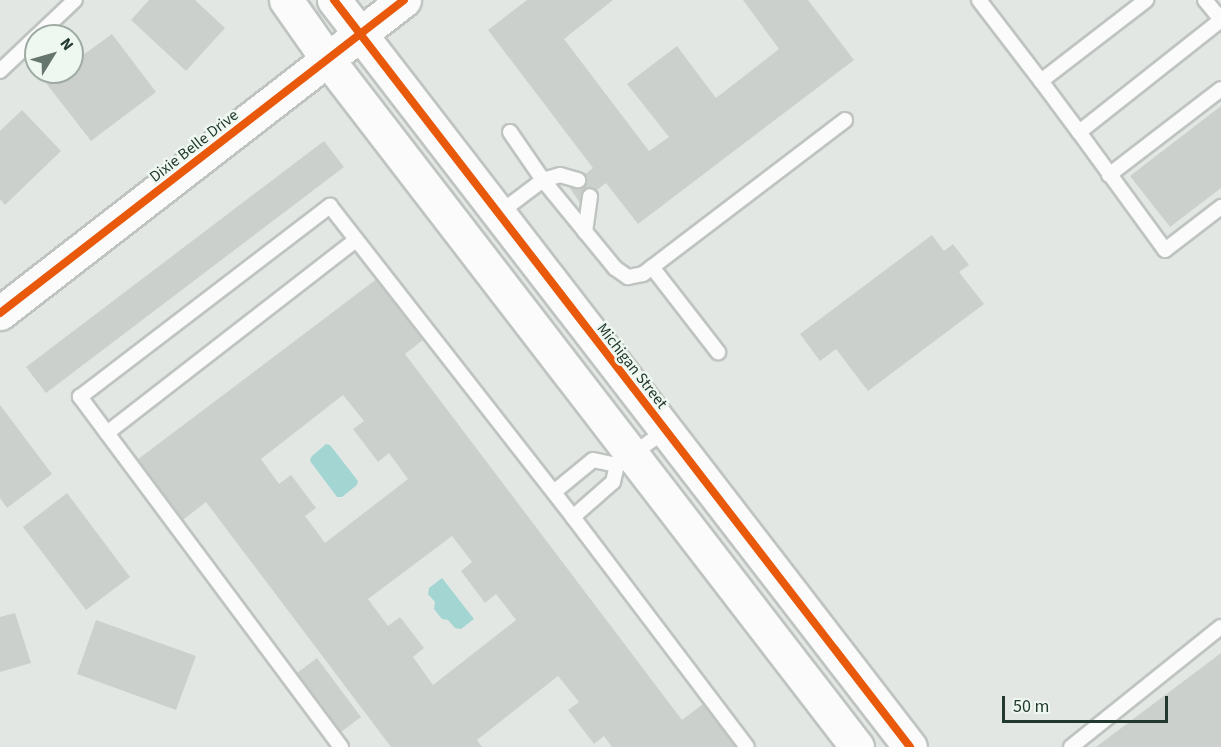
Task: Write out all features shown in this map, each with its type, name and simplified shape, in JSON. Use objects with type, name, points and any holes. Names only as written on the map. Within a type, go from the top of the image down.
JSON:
[{"type":"street","points":[[286,0],[624,460],[857,747]]},
{"type":"street","name":"Michigan Street","points":[[334,0],[358,35],[910,747]]},
{"type":"street","name":"Dixie Belle Drive","points":[[0,313],[404,0]]},
{"type":"lane","points":[[50,24],[75,0]]},
{"type":"lane","points":[[979,0],[1165,250],[1221,207]]},
{"type":"lane","points":[[1079,132],[1221,20],[1205,0]]},
{"type":"lane","points":[[1041,81],[1140,2]]},
{"type":"lane","points":[[0,71],[24,49]]},
{"type":"lane","points":[[1109,175],[1221,89]]},
{"type":"lane","points":[[510,132],[543,180],[585,232],[615,268],[628,277],[643,274],[845,120]]},
{"type":"lane","points":[[498,214],[543,180],[560,174],[578,180]]},
{"type":"lane","points":[[585,232],[590,196]]},
{"type":"lane","points":[[341,747],[80,397],[330,206],[554,492],[747,747]]},
{"type":"lane","points":[[107,433],[356,240]]},
{"type":"lane","points":[[652,267],[718,352]]},
{"type":"lane","points":[[573,518],[613,482],[624,460],[665,431]]},
{"type":"lane","points":[[554,492],[593,460],[624,460]]},
{"type":"lane","points":[[1071,747],[1221,627]]},
{"type":"water","points":[[326,444],[330,445],[358,481],[357,485],[342,497],[337,497],[310,461],[311,457]]},
{"type":"water","points":[[442,578],[474,619],[461,629],[455,628],[448,620],[442,619],[434,609],[435,602],[428,594],[429,588]]},
{"type":"building","points":[[149,0],[195,0],[225,28],[186,71],[131,20]]},
{"type":"building","points":[[527,0],[613,0],[564,39],[649,151],[669,137],[627,84],[677,46],[716,98],[779,49],[743,0],[808,0],[854,60],[638,224],[606,183],[580,203],[569,187],[593,168],[488,30]]},
{"type":"building","points":[[112,34],[156,92],[91,141],[47,84],[84,84],[84,54]]},
{"type":"building","points":[[1221,106],[1221,188],[1170,227],[1130,176]]},
{"type":"building","points":[[22,110],[61,151],[5,205],[0,199],[0,131]]},
{"type":"building","points":[[324,141],[344,167],[46,393],[26,367]]},
{"type":"building","points":[[932,235],[944,251],[953,244],[969,265],[959,272],[984,304],[868,391],[836,349],[820,361],[800,334]]},
{"type":"building","points":[[382,275],[428,336],[405,354],[682,720],[707,701],[742,747],[612,747],[604,736],[594,744],[568,710],[579,702],[558,676],[477,740],[482,747],[391,747],[206,502],[179,523],[133,463]],"holes":[[[343,395],[364,421],[353,429],[378,462],[389,453],[408,479],[325,543],[305,516],[316,508],[291,475],[279,484],[261,459]],[[452,536],[472,562],[461,571],[485,603],[496,594],[516,620],[433,685],[413,657],[424,648],[400,617],[388,626],[368,599]]]},
{"type":"building","points":[[0,405],[52,474],[7,508],[0,498]]},
{"type":"building","points":[[67,493],[130,577],[86,610],[23,527]]},
{"type":"building","points":[[15,613],[31,663],[0,672],[0,617]]},
{"type":"building","points":[[96,620],[196,656],[176,710],[77,674]]},
{"type":"building","points":[[1221,653],[1221,747],[1096,747]]},
{"type":"building","points":[[317,658],[361,717],[341,732],[297,673]]},
{"type":"cycle path","points":[[334,0],[910,747]]},
{"type":"cycle path","points":[[0,313],[404,0]]}]
